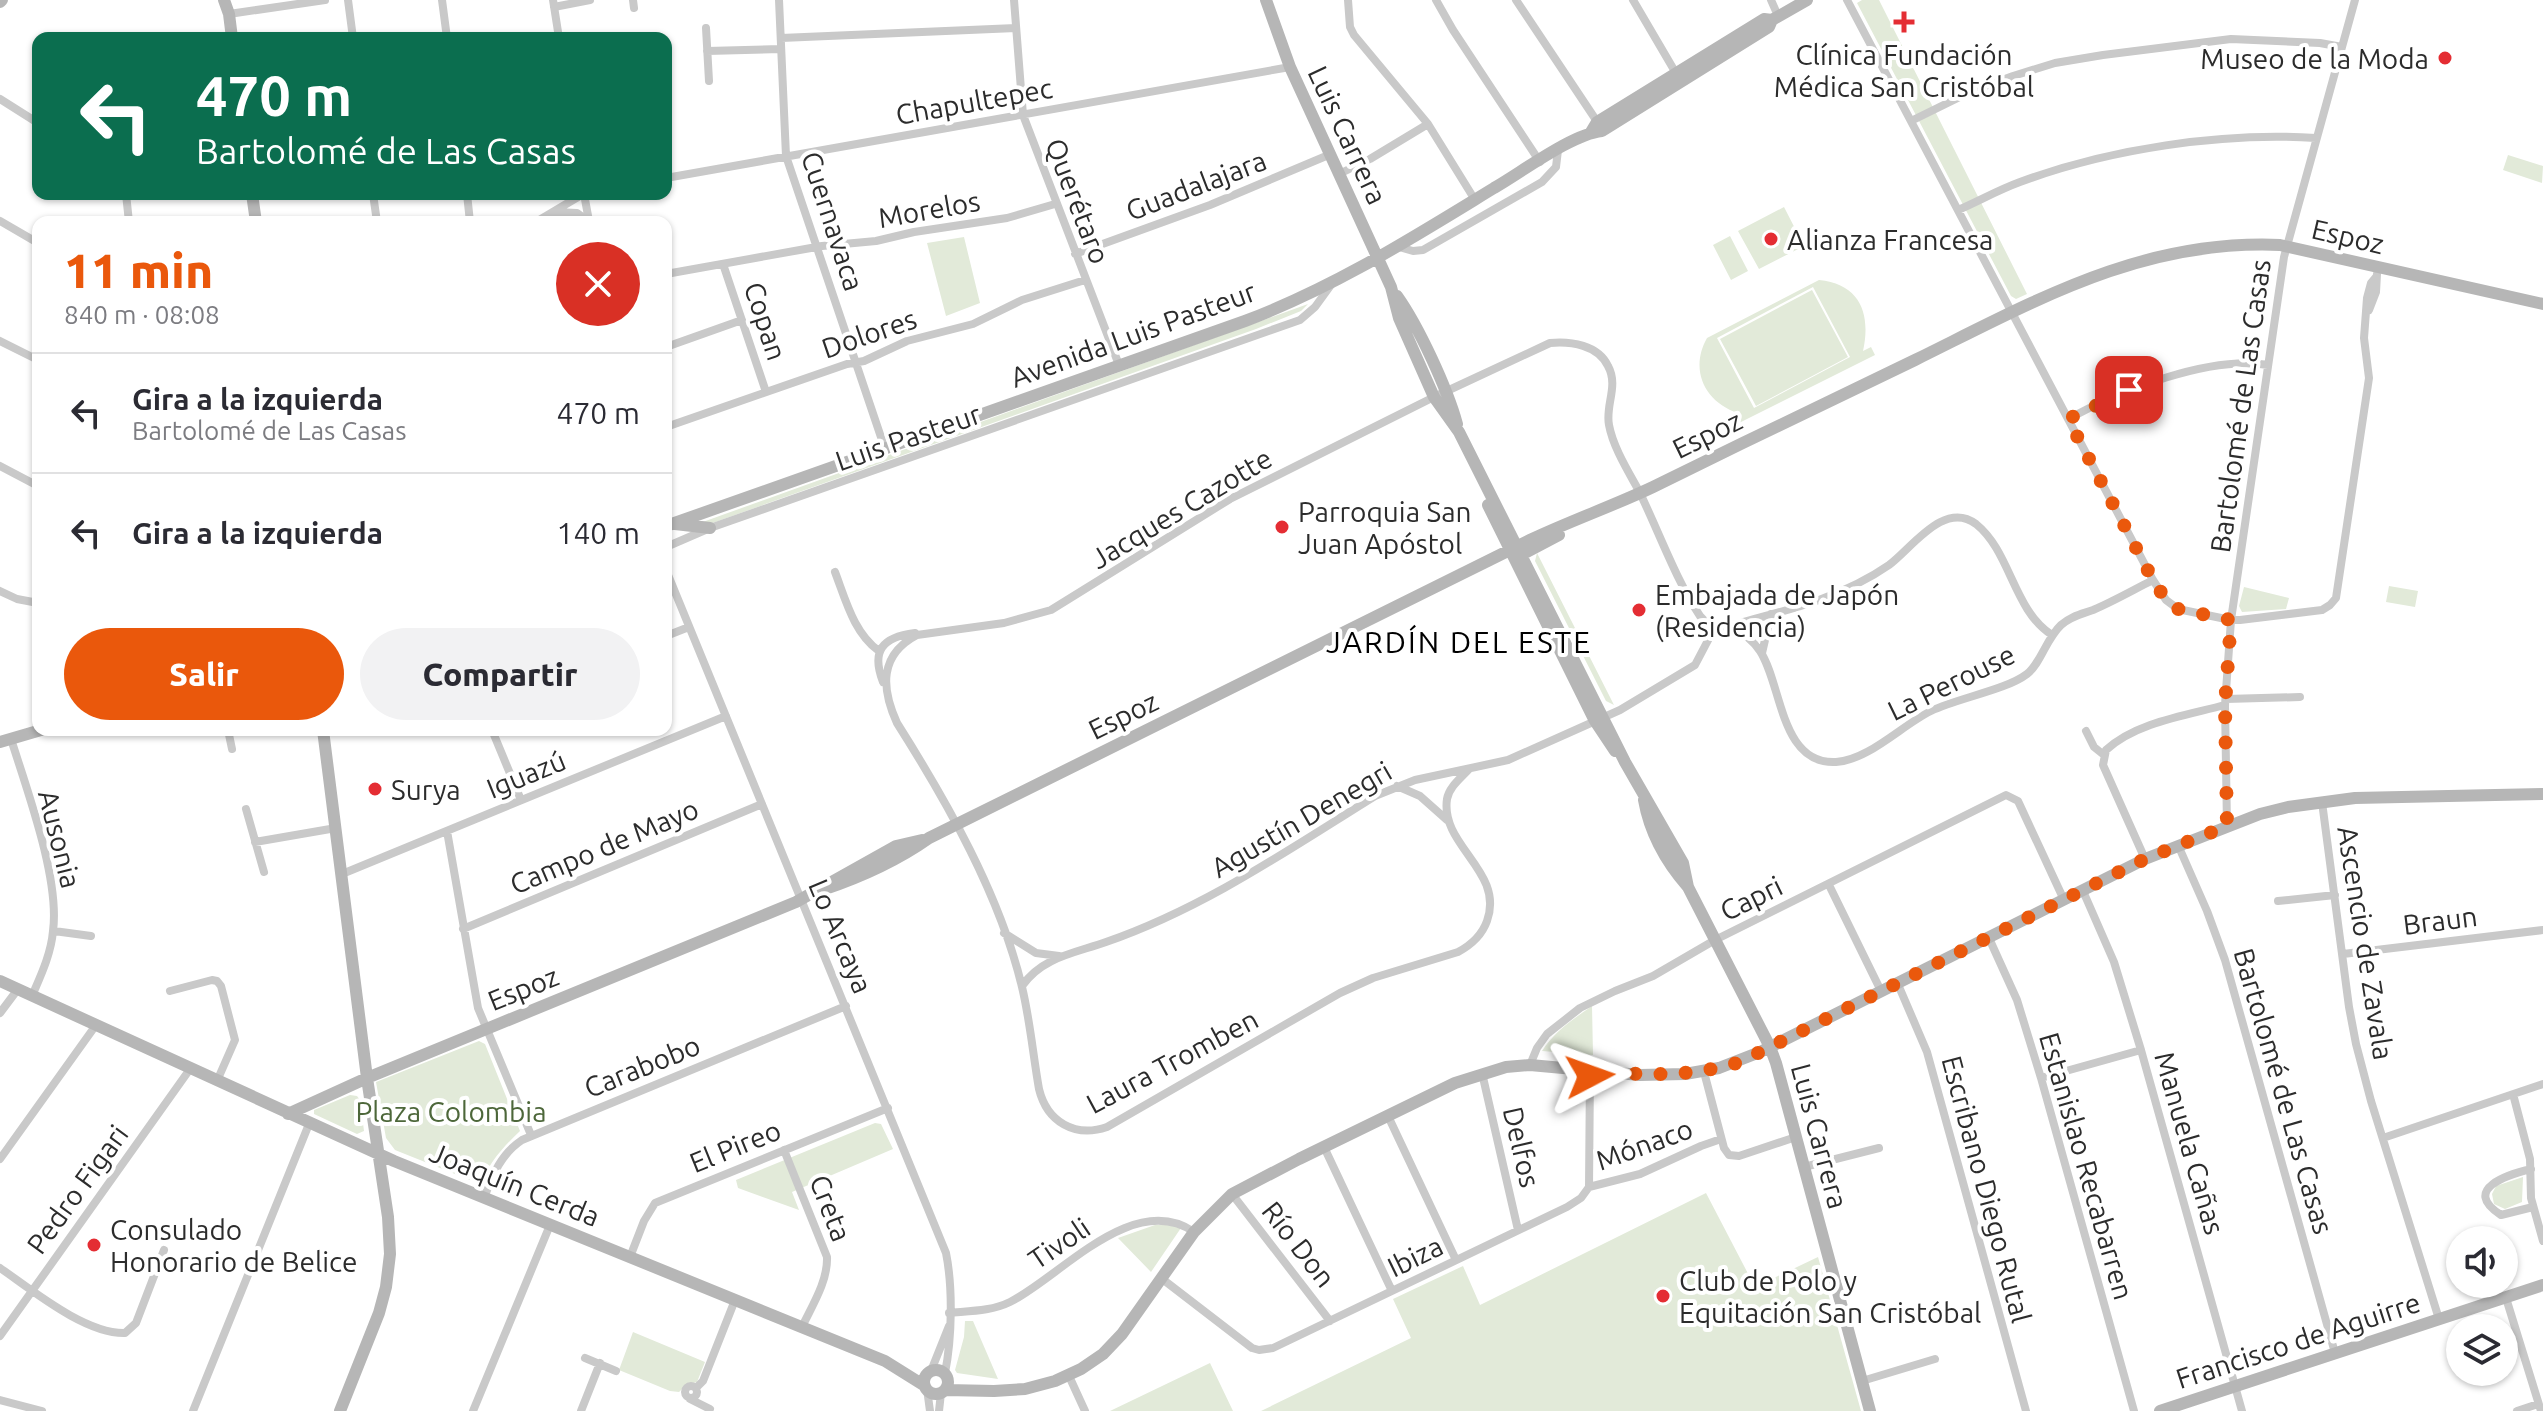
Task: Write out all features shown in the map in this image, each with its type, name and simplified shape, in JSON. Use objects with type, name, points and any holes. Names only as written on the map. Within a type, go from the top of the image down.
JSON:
[{"type":"street","points":[[224,0],[231,32]]},
{"type":"street","points":[[229,14],[231,0]]},
{"type":"street","points":[[229,14],[325,0]]},
{"type":"street","points":[[348,0],[352,32]]},
{"type":"street","points":[[442,0],[446,32]]},
{"type":"street","points":[[558,32],[554,3],[590,0]]},
{"type":"street","name":"Cuernavaca","points":[[779,0],[786,156],[885,449]]},
{"type":"street","name":"Querétaro","points":[[1014,0],[1023,115],[1119,365]]},
{"type":"street","name":"Luis Carrera","points":[[1266,0],[1290,67],[1391,287],[1399,318],[1482,479],[1490,509],[1643,795],[1648,822],[1670,866],[1688,887],[1770,1047],[1870,1411]]},
{"type":"street","points":[[1348,0],[1350,27],[1354,35],[1428,124],[1475,200]]},
{"type":"street","points":[[1436,0],[1540,162]]},
{"type":"street","points":[[1516,0],[1597,128]]},
{"type":"street","points":[[1633,0],[1679,78]]},
{"type":"street","points":[[1771,0],[1775,18]]},
{"type":"street","name":"Avenida Luis Pasteur","points":[[672,524],[1267,313],[1331,285],[1679,78],[1764,19],[1775,18],[1807,0]]},
{"type":"street","points":[[1847,0],[2153,580],[2166,600],[2178,609],[2231,620],[2322,610],[2336,598],[2369,378],[2364,338],[2368,291],[2377,272]]},
{"type":"street","name":"Bartolomé de Las Casas","points":[[2227,826],[2226,702],[2231,620],[2286,246],[2355,0]]},
{"type":"street","points":[[706,28],[709,81]]},
{"type":"street","points":[[781,38],[1016,28]]},
{"type":"street","points":[[1911,121],[1972,91],[2055,63],[2231,39],[2342,47]]},
{"type":"street","points":[[707,51],[781,49]]},
{"type":"street","name":"Chapultepec","points":[[672,177],[1290,67]]},
{"type":"street","points":[[0,99],[32,117]]},
{"type":"street","points":[[1339,174],[1428,124]]},
{"type":"street","points":[[1958,210],[2022,181],[2090,160],[2223,140],[2280,136],[2316,138]]},
{"type":"street","points":[[1399,247],[1416,252],[1423,250],[1542,182],[1556,167],[1558,150]]},
{"type":"street","name":"Guadalajara","points":[[1075,254],[1234,196],[1331,154]]},
{"type":"street","points":[[547,216],[574,200]]},
{"type":"street","name":"Morelos","points":[[672,273],[1007,218],[1055,204]]},
{"type":"street","points":[[555,212],[581,216]]},
{"type":"street","points":[[0,221],[32,240]]},
{"type":"street","name":"Espoz","points":[[288,1114],[367,1078],[822,890],[855,867],[896,846],[929,838],[1592,515],[2096,275],[2166,254],[2226,245],[2286,246],[2377,272],[2543,304]]},
{"type":"street","name":"Copan","points":[[723,264],[766,392]]},
{"type":"street","name":"Dolores","points":[[672,425],[856,362],[907,341],[973,324],[1022,300],[1085,280]]},
{"type":"street","name":"Luis Pasteur","points":[[672,544],[710,528],[1300,320],[1315,307],[1331,285]]},
{"type":"street","points":[[672,345],[742,320]]},
{"type":"street","points":[[0,341],[32,357]]},
{"type":"street","points":[[1440,394],[1550,343],[1568,342],[1588,348],[1604,360],[1613,383],[1609,427],[1673,564],[1699,613],[1715,627],[1827,598],[1854,586],[1892,562],[1935,525],[1955,517],[1974,523],[1991,542],[2034,619],[2052,635]]},
{"type":"street","points":[[2068,419],[2129,390],[2169,377],[2233,365],[2268,365]]},
{"type":"street","name":"Jacques Cazotte","points":[[879,651],[897,637],[1004,623],[1051,610],[1230,499],[1440,394]]},
{"type":"street","points":[[0,466],[32,483]]},
{"type":"street","points":[[672,525],[710,528]]},
{"type":"street","points":[[835,572],[860,633],[879,651],[877,666],[897,723],[956,825]]},
{"type":"street","name":"La Perouse","points":[[1762,653],[1798,744],[1815,758],[1836,762],[1866,752],[1931,711],[2027,674],[2052,635],[2070,618],[2153,580]]},
{"type":"street","name":"Lo Arcaya","points":[[672,585],[946,1253],[950,1275],[951,1341],[939,1411]]},
{"type":"street","points":[[0,591],[32,602]]},
{"type":"street","points":[[1762,653],[1771,614]]},
{"type":"street","points":[[1727,626],[1744,635],[1762,653]]},
{"type":"street","points":[[672,634],[689,627]]},
{"type":"street","name":"Agustín Denegri","points":[[1022,986],[1038,967],[1198,904],[1375,796],[1433,775],[1508,760],[1600,719],[1688,671],[1704,651],[1715,627]]},
{"type":"street","name":"Jacques Cazotte","points":[[885,688],[889,664],[905,642],[917,635],[936,631]]},
{"type":"street","points":[[2145,859],[2103,765],[2104,755],[2112,745],[2148,726],[2226,702],[2300,697]]},
{"type":"street","name":"Iguazú","points":[[342,874],[726,716]]},
{"type":"street","points":[[2086,731],[2094,747],[2104,755]]},
{"type":"street","points":[[5,740],[32,732]]},
{"type":"street","points":[[229,736],[232,749]]},
{"type":"street","points":[[324,736],[367,1078],[388,1217],[390,1254],[379,1313],[340,1411]]},
{"type":"street","points":[[494,736],[521,800]]},
{"type":"street","name":"Ausonia","points":[[5,740],[52,885],[54,931],[47,960],[32,996]]},
{"type":"street","points":[[1450,823],[1448,794],[1469,769]]},
{"type":"street","name":"Laura Tromben","points":[[956,825],[984,881],[1022,986],[1044,1105],[1053,1118],[1074,1130],[1091,1131],[1107,1127],[1340,993],[1373,978],[1458,952],[1480,934],[1487,922],[1490,894],[1482,872],[1450,823],[1426,799],[1397,786]]},
{"type":"street","points":[[945,1383],[979,1390],[1025,1389],[1069,1376],[1092,1362],[1131,1324],[1194,1232],[1232,1194],[1455,1083],[1482,1073],[1530,1065],[1665,1075],[1704,1072],[1740,1062],[2145,859],[2227,826],[2274,811],[2322,802],[2424,795],[2543,794]]},
{"type":"street","name":"Capri","points":[[1530,1065],[1541,1041],[1564,1019],[1595,1000],[1653,976],[1715,940],[2006,795],[2018,801],[2064,900]]},
{"type":"street","name":"Ascencio de Zavala","points":[[2322,802],[2356,1044],[2439,1319]]},
{"type":"street","name":"Campo de Mayo","points":[[463,929],[762,804]]},
{"type":"street","points":[[246,809],[264,872]]},
{"type":"street","points":[[255,842],[336,828]]},
{"type":"street","points":[[447,831],[478,1008],[531,1135]]},
{"type":"street","name":"Bartolomé de Las Casas","points":[[2178,845],[2225,960],[2335,1353]]},
{"type":"street","points":[[1829,885],[1881,991]]},
{"type":"street","name":"Manuela Cañas","points":[[2083,891],[2114,962],[2141,1050],[2242,1411]]},
{"type":"street","points":[[2278,901],[2335,895]]},
{"type":"street","name":"Braun","points":[[2343,954],[2543,930]]},
{"type":"street","points":[[54,931],[91,936]]},
{"type":"street","points":[[1004,933],[1036,953],[1064,955]]},
{"type":"street","name":"Estanislao Recabarren","points":[[1988,936],[2017,1000],[2041,1078],[2134,1411]]},
{"type":"street","points":[[170,991],[212,980],[221,986],[235,1040],[217,1081]]},
{"type":"street","name":"Joaquín Cerda","points":[[0,981],[309,1124],[928,1380]]},
{"type":"street","name":"Escribano Diego Rutal","points":[[1897,982],[1927,1052],[2026,1411]]},
{"type":"street","points":[[0,1013],[18,989]]},
{"type":"street","name":"Carabobo","points":[[484,1198],[503,1157],[531,1135],[846,1006]]},
{"type":"street","points":[[0,1159],[96,1025]]},
{"type":"street","points":[[2041,1078],[2141,1050]]},
{"type":"street","name":"Pedro Figari","points":[[0,1336],[190,1069]]},
{"type":"street","points":[[1589,1187],[1590,1071]]},
{"type":"street","points":[[1704,1072],[1721,1139]]},
{"type":"street","name":"Delfos","points":[[1482,1073],[1518,1230]]},
{"type":"street","points":[[2383,1138],[2543,1084]]},
{"type":"street","points":[[2513,1094],[2530,1159],[2533,1207],[2543,1241]]},
{"type":"street","name":"El Pireo","points":[[630,1257],[644,1221],[655,1203],[888,1108]]},
{"type":"street","points":[[1388,1116],[1456,1260]]},
{"type":"street","points":[[193,1411],[309,1124]]},
{"type":"street","name":"Mónaco","points":[[1589,1187],[1640,1174],[1721,1139],[1726,1152],[1733,1156],[1796,1137]]},
{"type":"street","points":[[1324,1147],[1392,1291]]},
{"type":"street","points":[[1804,1167],[1879,1148]]},
{"type":"street","name":"Creta","points":[[784,1150],[827,1257],[825,1277],[802,1327]]},
{"type":"street","points":[[2531,1169],[2496,1180],[2487,1193],[2493,1209],[2501,1215],[2533,1207]]},
{"type":"street","name":"Ibiza","points":[[1161,1278],[1241,1340],[1259,1350],[1273,1348],[1567,1207],[1581,1198],[1589,1187]]},
{"type":"street","name":"Río Don","points":[[1232,1194],[1330,1321]]},
{"type":"street","name":"Tivoli","points":[[949,1313],[976,1311],[1007,1303],[1091,1246],[1124,1229],[1171,1220],[1194,1232]]},
{"type":"street","points":[[473,1411],[550,1225]]},
{"type":"street","points":[[0,1268],[81,1320],[125,1333],[132,1330],[136,1323],[164,1250]]},
{"type":"street","name":"Francisco de Aguirre","points":[[2518,1294],[2543,1285]]},
{"type":"street","points":[[2506,1298],[2540,1408],[2517,1411]]},
{"type":"street","name":"Francisco de Aguirre","points":[[2160,1411],[2506,1298]]},
{"type":"street","points":[[710,1409],[690,1399],[686,1389],[691,1386],[696,1388],[703,1381],[735,1300]]},
{"type":"street","name":"Lo Arcaya","points":[[930,1411],[928,1380],[949,1325]]},
{"type":"street","points":[[585,1358],[616,1371]]},
{"type":"street","points":[[1862,1381],[1935,1359]]},
{"type":"street","points":[[581,1411],[600,1363]]},
{"type":"street","points":[[938,1370],[945,1383],[934,1394],[928,1380],[938,1370]]},
{"type":"street","points":[[1069,1376],[1085,1411]]},
{"type":"street","points":[[0,1400],[42,1411]]},
{"type":"green space","points":[[1879,0],[2027,294],[2016,299],[2011,296],[1857,3]]},
{"type":"green space","points":[[2508,155],[2543,166],[2542,183],[2503,170]]},
{"type":"green space","name":"Alianza Francesa","points":[[1784,207],[1804,246],[1759,269],[1738,231]]},
{"type":"green space","points":[[1730,236],[1748,271],[1731,280],[1713,245]]},
{"type":"green space","points":[[964,237],[980,303],[946,316],[927,243]]},
{"type":"green space","points":[[1819,280],[1845,288],[1860,304],[1865,325],[1863,351],[1871,347],[1875,355],[1725,430],[1722,423],[1738,413],[1717,401],[1703,383],[1700,362],[1707,338]],"holes":[[[1813,287],[1850,357],[1754,408],[1717,338]]]},
{"type":"green space","points":[[1812,290],[1848,357],[1756,406],[1720,339]]},
{"type":"green space","points":[[1308,304],[1301,311],[1256,329],[707,525],[700,523]]},
{"type":"green space","points":[[1537,553],[1614,705],[1606,701],[1535,561]]},
{"type":"green space","points":[[2389,586],[2418,591],[2415,607],[2386,602]]},
{"type":"green space","points":[[2244,587],[2289,598],[2286,609],[2242,612],[2239,606]]},
{"type":"green space","points":[[1592,1006],[1593,1055],[1542,1051],[1558,1032]]},
{"type":"green space","name":"Plaza Colombia","points":[[479,1041],[485,1044],[520,1131],[497,1155],[480,1184],[395,1150],[386,1138],[376,1082]]},
{"type":"green space","points":[[350,1095],[360,1100],[364,1131],[357,1134],[314,1114],[314,1110]]},
{"type":"green space","points":[[875,1123],[881,1124],[893,1149],[792,1192],[799,1210],[738,1188],[736,1180]]},
{"type":"green space","points":[[2523,1177],[2522,1202],[2505,1209],[2494,1204],[2492,1194],[2496,1186]]},
{"type":"green space","name":"Club de Polo y Equitación San Cristóbal","points":[[1706,1193],[1755,1287],[1818,1257],[1861,1411],[1261,1411],[1411,1338],[1393,1299],[1463,1266],[1480,1305]]},
{"type":"green space","points":[[1155,1225],[1183,1225],[1151,1272],[1118,1238]]},
{"type":"green space","points":[[965,1321],[973,1321],[998,1379],[957,1373],[955,1370]]},
{"type":"green space","points":[[633,1332],[705,1362],[697,1382],[686,1385],[679,1392],[670,1391],[619,1370]]},
{"type":"green space","points":[[1210,1363],[1233,1411],[1110,1411]]},
{"type":"place","name":"Clínica Fundación Médica San Cristóbal","points":[[1904,22]]},
{"type":"place","name":"Museo de la Moda","points":[[2445,58]]},
{"type":"place","name":"Alianza Francesa","points":[[1771,239]]},
{"type":"place","name":"Parroquia San Juan Apóstol","points":[[1282,527]]},
{"type":"place","name":"Embajada de Japón (Residencia)","points":[[1639,610]]},
{"type":"place","name":"Surya","points":[[375,789]]},
{"type":"place","name":"Consulado Honorario de Belice","points":[[94,1245]]},
{"type":"place","name":"Club de Polo y Equitación San Cristóbal","points":[[1663,1296]]},
{"type":"district","name":"JARDÍN DEL ESTE","points":[[1459,642]]},
{"type":"route","points":[[1590,1076],[1590,1071],[1640,1075],[1685,1074],[1740,1062],[2145,859],[2227,826],[2225,705],[2231,620],[2178,609],[2166,600],[2068,419],[2129,390]]}]
